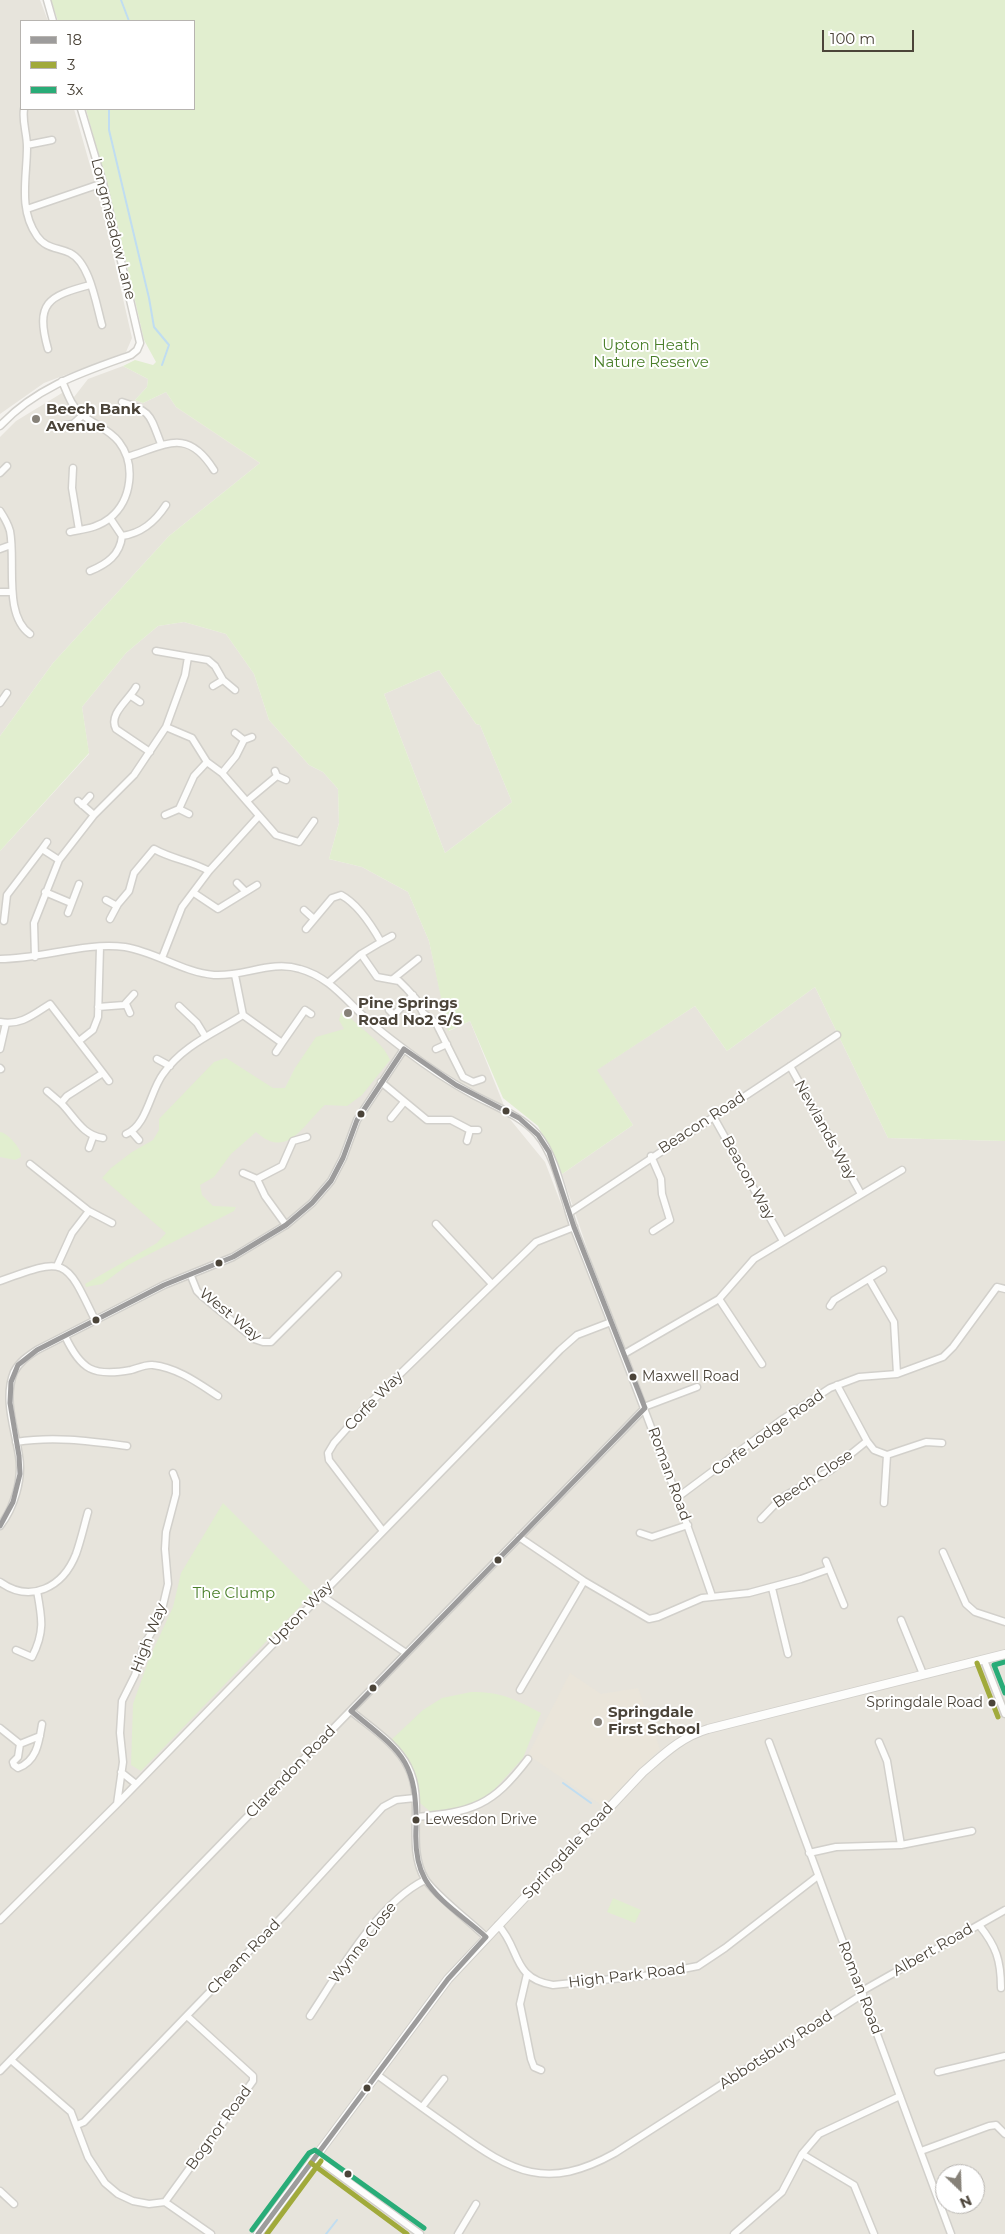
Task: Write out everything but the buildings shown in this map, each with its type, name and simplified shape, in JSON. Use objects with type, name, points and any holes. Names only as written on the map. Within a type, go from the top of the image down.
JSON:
[{"type":"street","points":[[46,0],[53,20]]},
{"type":"street","points":[[24,110],[23,123],[27,145],[23,183],[27,208],[36,235],[51,248],[71,254],[80,262],[90,285],[102,325]]},
{"type":"street","name":"Longmeadow Lane","points":[[62,381],[132,355],[140,343],[103,183],[81,110]]},
{"type":"street","points":[[27,145],[52,140]]},
{"type":"street","points":[[27,208],[103,183]]},
{"type":"street","points":[[48,349],[42,322],[47,306],[56,296],[90,285]]},
{"type":"street","points":[[0,425],[32,397],[62,381],[74,406],[83,415],[117,439],[127,457],[129,468],[128,490],[123,502],[110,518],[98,525],[70,532]]},
{"type":"street","points":[[122,402],[141,408],[148,413],[161,444]]},
{"type":"street","points":[[66,425],[73,424],[83,415]]},
{"type":"street","points":[[127,457],[161,444],[176,441],[190,445],[207,459],[214,470]]},
{"type":"street","points":[[0,473],[7,466]]},
{"type":"street","points":[[73,468],[72,488],[79,530]]},
{"type":"street","points":[[122,536],[135,534],[149,525],[166,505]]},
{"type":"street","points":[[0,510],[10,531],[12,592],[18,620],[30,634]]},
{"type":"street","points":[[90,571],[101,566],[118,552],[122,536],[110,518]]},
{"type":"street","points":[[0,549],[11,545]]},
{"type":"street","points":[[0,592],[12,592]]},
{"type":"street","points":[[19,635],[24,629]]},
{"type":"street","points":[[156,651],[208,660],[215,666],[223,680],[235,690]]},
{"type":"street","points":[[35,957],[34,923],[59,860],[94,815],[134,775],[166,727],[185,675],[188,657]]},
{"type":"street","points":[[213,686],[223,680]]},
{"type":"street","points":[[136,687],[114,717],[114,724],[116,729],[150,752]]},
{"type":"street","points":[[0,703],[7,693]]},
{"type":"street","points":[[131,696],[140,702]]},
{"type":"street","points":[[166,727],[192,738],[207,762],[222,773],[247,801],[258,817],[276,835],[300,845],[314,821]]},
{"type":"street","points":[[235,733],[244,740]]},
{"type":"street","points":[[222,773],[236,756],[244,740],[252,737]]},
{"type":"street","points":[[165,814],[179,809],[194,776],[207,762]]},
{"type":"street","points":[[247,801],[276,773],[286,780]]},
{"type":"street","points":[[90,796],[80,803],[94,815]]},
{"type":"street","points":[[179,809],[189,814]]},
{"type":"street","points":[[162,958],[182,907],[209,871],[258,817]]},
{"type":"street","points":[[12,921],[2,921],[7,895],[47,842]]},
{"type":"street","points":[[110,919],[117,906],[129,891],[134,873],[152,846],[172,858],[187,860],[209,871]]},
{"type":"street","points":[[42,849],[59,860]]},
{"type":"street","points":[[238,883],[245,891]]},
{"type":"street","points":[[68,913],[79,884]]},
{"type":"street","points":[[214,917],[218,909],[257,885]]},
{"type":"street","points":[[45,892],[71,903]]},
{"type":"street","points":[[194,893],[218,909]]},
{"type":"street","points":[[306,929],[332,898],[341,895],[348,899],[372,926],[381,942]]},
{"type":"street","points":[[106,900],[117,906]]},
{"type":"street","points":[[304,910],[314,918]]},
{"type":"street","points":[[329,982],[361,954],[392,936]]},
{"type":"street","points":[[79,1041],[93,1030],[98,1017],[100,946]]},
{"type":"street","name":"Roman Road","points":[[0,959],[35,957],[100,946],[131,948],[201,973],[235,975],[270,966],[283,966],[312,972],[329,982],[369,1021],[404,1049],[456,1085],[519,1118],[535,1132],[549,1152],[568,1213],[645,1407],[712,1596]]},
{"type":"street","points":[[361,954],[377,977],[393,979],[402,983],[413,995],[421,1011],[434,1021],[463,1077],[473,1082],[482,1079]]},
{"type":"street","points":[[393,979],[418,959]]},
{"type":"street","points":[[235,975],[243,1015],[282,1043]]},
{"type":"street","points":[[98,1007],[126,1004],[134,994]]},
{"type":"street","points":[[389,1010],[394,1015],[413,995]]},
{"type":"street","points":[[0,1049],[3,1023],[24,1021],[49,1001],[109,1081]]},
{"type":"street","points":[[126,1004],[130,1012]]},
{"type":"street","points":[[179,1006],[197,1023],[205,1036]]},
{"type":"street","points":[[276,1052],[305,1010]]},
{"type":"street","points":[[139,1140],[129,1133],[138,1126],[156,1085],[170,1066],[188,1048],[205,1036],[243,1015]]},
{"type":"street","name":"Beacon Road","points":[[568,1213],[651,1156],[837,1035]]},
{"type":"street","points":[[436,1049],[447,1044]]},
{"type":"street","name":"West Way","points":[[0,1526],[13,1502],[18,1481],[20,1458],[10,1397],[14,1372],[22,1362],[36,1350],[164,1285],[191,1276],[233,1257],[286,1226],[312,1203],[331,1180],[343,1158],[357,1120],[404,1049]]},
{"type":"street","points":[[157,1059],[170,1066]]},
{"type":"street","name":"Newlands Way","points":[[790,1066],[860,1194]]},
{"type":"street","points":[[61,1103],[67,1096],[103,1073]]},
{"type":"street","points":[[381,1082],[427,1120],[451,1120],[470,1130],[478,1130]]},
{"type":"street","points":[[47,1090],[78,1120],[84,1132],[93,1137],[103,1138]]},
{"type":"street","points":[[391,1118],[404,1102]]},
{"type":"street","name":"Beacon Way","points":[[713,1116],[783,1241]]},
{"type":"street","points":[[467,1141],[470,1130]]},
{"type":"street","points":[[90,1148],[93,1137]]},
{"type":"street","points":[[257,1179],[282,1166],[293,1142],[307,1137]]},
{"type":"street","points":[[651,1156],[661,1178],[662,1194],[670,1220],[652,1231]]},
{"type":"street","points":[[30,1164],[89,1211],[112,1223]]},
{"type":"street","points":[[624,1354],[719,1299],[754,1259],[902,1170]]},
{"type":"street","points":[[243,1173],[257,1179],[265,1196],[286,1226]]},
{"type":"street","points":[[57,1266],[72,1233],[89,1211]]},
{"type":"street","points":[[436,1224],[492,1284]]},
{"type":"street","name":"Corfe Way","points":[[383,1531],[329,1460],[328,1453],[365,1408],[536,1242],[574,1227]]},
{"type":"street","points":[[0,1282],[47,1266],[57,1266],[75,1279],[95,1320]]},
{"type":"street","points":[[830,1306],[834,1300],[884,1270]]},
{"type":"street","name":"West Way","points":[[191,1276],[197,1291],[254,1339],[271,1342],[338,1275]]},
{"type":"street","points":[[869,1279],[894,1322],[897,1374]]},
{"type":"street","name":"Corfe Lodge Road","points":[[678,1497],[794,1412],[837,1385],[859,1377],[897,1374],[943,1357],[997,1287],[1005,1289]]},
{"type":"street","points":[[719,1299],[762,1364]]},
{"type":"street","name":"Upton Way","points":[[0,1920],[117,1804],[319,1594],[560,1350],[577,1335],[611,1322]]},
{"type":"street","points":[[65,1336],[80,1361],[94,1371],[115,1372],[150,1364],[182,1374],[218,1395]]},
{"type":"street","name":"Beech Close","points":[[837,1385],[867,1442],[874,1450],[888,1455]]},
{"type":"street","points":[[645,1407],[697,1387]]},
{"type":"street","name":"Clarendon Road","points":[[0,2071],[645,1407]]},
{"type":"street","points":[[16,1442],[43,1438],[76,1439],[127,1449],[129,1439]]},
{"type":"street","name":"Beech Close","points":[[760,1518],[781,1498],[831,1470],[867,1442]]},
{"type":"street","points":[[884,1503],[888,1455],[926,1442],[942,1443]]},
{"type":"street","name":"High Way","points":[[117,1804],[121,1772],[122,1701],[135,1675],[144,1645],[160,1618],[168,1584],[165,1549],[166,1532],[176,1494],[173,1473]]},
{"type":"street","points":[[0,1582],[12,1590],[26,1593],[51,1586],[66,1572],[76,1555],[88,1512]]},
{"type":"street","points":[[640,1533],[652,1537],[688,1525]]},
{"type":"street","points":[[519,1537],[584,1581],[649,1618],[712,1596],[749,1593],[772,1588],[829,1569]]},
{"type":"street","points":[[943,1552],[966,1604],[975,1612],[1005,1622]]},
{"type":"street","points":[[826,1561],[844,1606]]},
{"type":"street","points":[[520,1690],[584,1581]]},
{"type":"street","points":[[772,1588],[788,1654]]},
{"type":"street","points":[[16,1650],[32,1657],[40,1642],[42,1618],[37,1591]]},
{"type":"street","points":[[319,1594],[406,1653]]},
{"type":"street","points":[[901,1620],[923,1674]]},
{"type":"street","name":"Springdale Road","points":[[258,2234],[448,1978],[643,1772],[685,1738],[708,1729],[1005,1654]]},
{"type":"street","points":[[984,1660],[1005,1714]]},
{"type":"street","points":[[351,1711],[394,1748],[408,1765],[413,1778],[417,1851],[425,1880],[486,1937]]},
{"type":"street","points":[[20,1744],[18,1757],[13,1762],[14,1766],[18,1768],[28,1762],[39,1746],[42,1724]]},
{"type":"street","points":[[0,1728],[20,1744]]},
{"type":"street","points":[[20,1744],[40,1736]]},
{"type":"street","name":"Roman Road","points":[[769,1742],[951,2234]]},
{"type":"street","points":[[879,1742],[887,1761],[901,1845]]},
{"type":"street","points":[[416,1817],[455,1813],[480,1805],[508,1783],[528,1759]]},
{"type":"street","points":[[121,1772],[136,1784]]},
{"type":"street","name":"Cheam Road","points":[[77,2125],[84,2122],[188,2016],[383,1807],[396,1800],[415,1798]]},
{"type":"street","points":[[809,1853],[836,1847],[901,1845],[972,1831]]},
{"type":"street","name":"High Park Road","points":[[526,1974],[540,1982],[553,1985],[652,1975],[698,1966],[725,1948],[818,1876]]},
{"type":"street","name":"Wynne Close","points":[[310,2016],[342,1968],[388,1908],[412,1886],[425,1880]]},
{"type":"street","name":"Albert Road","points":[[862,1992],[1005,1910]]},
{"type":"street","points":[[498,1925],[508,1938],[519,1966],[526,1974],[520,2004],[531,2060],[534,2067],[541,2070]]},
{"type":"street","points":[[979,1925],[990,1938],[1000,1962],[1002,1970],[1001,1988]]},
{"type":"street","name":"Abbotsbury Road","points":[[376,2074],[492,2157],[515,2168],[538,2174],[575,2171],[615,2152],[862,1992]]},
{"type":"street","name":"Bognor Road","points":[[165,2202],[253,2081],[253,2076],[188,2016]]},
{"type":"street","points":[[938,2072],[1005,2056]]},
{"type":"street","points":[[11,2060],[71,2112],[88,2157],[105,2183],[118,2194],[133,2201],[149,2204],[165,2202],[211,2234]]},
{"type":"street","points":[[422,2107],[444,2079]]},
{"type":"street","points":[[736,2233],[782,2192],[802,2154],[824,2130],[900,2096]]},
{"type":"street","points":[[921,2151],[989,2126],[996,2125],[1005,2134]]},
{"type":"street","points":[[802,2154],[854,2184],[874,2234]]},
{"type":"street","points":[[315,2157],[420,2234]]},
{"type":"street","points":[[0,2192],[14,2204]]},
{"type":"street","points":[[458,2234],[476,2204]]},
{"type":"shaded area","points":[[0,0],[40,0],[48,20],[20,20],[20,110],[74,110],[103,211],[132,338],[126,352],[44,383],[0,414]]},
{"type":"shaded area","points":[[123,366],[148,379],[147,387],[135,400],[143,403],[166,392],[176,407],[260,463],[169,536],[53,663],[0,736],[0,437],[16,421],[62,393],[74,397],[88,379]]},
{"type":"shaded area","points":[[184,622],[226,634],[254,674],[269,720],[309,765],[323,772],[338,789],[339,823],[329,859],[362,867],[408,892],[429,941],[449,1031],[470,1021],[509,1118],[545,1162],[581,1256],[620,1346],[562,1174],[633,1125],[596,1070],[695,1006],[727,1051],[815,987],[888,1138],[1005,1141],[1005,2234],[0,2234],[0,851],[89,754],[82,707],[126,653],[158,626]]},
{"type":"shaded area","points":[[439,670],[476,724],[480,725],[512,802],[445,853],[384,694]]},
{"type":"shaded area","name":"Springdale First School","points":[[570,1673],[601,1694],[638,1688],[660,1749],[603,1806],[528,1755]]},
{"type":"green space","name":"Upton Heath Nature Reserve","points":[[51,0],[1005,0],[1005,1141],[888,1138],[815,987],[727,1051],[695,1006],[597,1070],[633,1125],[562,1174],[538,1126],[503,1098],[470,1021],[448,1031],[429,941],[408,892],[362,867],[329,859],[339,823],[338,789],[323,772],[309,765],[269,720],[254,674],[226,634],[184,622],[158,626],[126,653],[82,707],[89,753],[0,851],[0,736],[53,663],[169,536],[260,463],[176,407],[166,392],[143,403],[135,400],[147,387],[148,379],[123,366],[135,360],[153,365],[156,362],[144,340],[120,235],[86,110],[195,110],[195,20],[58,20]],"holes":[[[439,670],[476,724],[480,725],[512,802],[445,853],[384,694]]]},
{"type":"green space","points":[[345,1012],[382,1046],[390,1060],[362,1095],[347,1106],[325,1105],[295,1136],[286,1141],[277,1143],[267,1140],[256,1132],[231,1154],[214,1177],[200,1185],[202,1195],[213,1206],[236,1207],[234,1211],[128,1265],[102,1284],[86,1287],[85,1284],[157,1243],[166,1233],[102,1178],[111,1168],[132,1152],[153,1140],[159,1130],[159,1119],[214,1062],[226,1058],[273,1088],[285,1088],[295,1068],[316,1037],[344,1029],[339,1020],[341,1013]]},
{"type":"green space","points":[[0,1132],[7,1135],[14,1142],[21,1157],[15,1160],[0,1157]]},
{"type":"green space","name":"The Clump","points":[[223,1503],[313,1593],[141,1771],[131,1765],[133,1704],[149,1659],[173,1607],[181,1573]]},
{"type":"green space","points":[[471,1692],[492,1693],[508,1697],[541,1713],[523,1758],[493,1791],[474,1804],[432,1813],[420,1803],[418,1784],[409,1761],[398,1747],[390,1741],[423,1710],[442,1698]]},
{"type":"green space","points":[[613,1898],[641,1910],[635,1923],[607,1912]]},
{"type":"waterway","points":[[121,0],[129,20]]},
{"type":"waterway","points":[[109,110],[109,130],[149,298],[154,327],[169,345],[162,365]]},
{"type":"waterway","points":[[563,1783],[591,1803]]},
{"type":"waterway","points":[[326,2234],[337,2220]]},
{"type":"transit line","name":"18","points":[[0,1526],[13,1502],[20,1474],[19,1456],[10,1403],[11,1382],[18,1365],[37,1350],[164,1285],[233,1257],[286,1225],[312,1203],[331,1181],[343,1158],[357,1120],[404,1049],[456,1085],[519,1118],[538,1135],[549,1152],[574,1227],[645,1408],[351,1711],[394,1748],[403,1759],[409,1771],[416,1804],[417,1854],[425,1879],[445,1903],[486,1937],[448,1979],[258,2234]]},
{"type":"transit line","name":"3x","points":[[1005,1662],[994,1665],[1005,1693]]},
{"type":"transit line","name":"3","points":[[977,1663],[998,1717]]},
{"type":"transit line","name":"3x","points":[[252,2230],[309,2153],[315,2150],[424,2228]]},
{"type":"transit line","name":"3","points":[[267,2234],[321,2161]]},
{"type":"transit line","name":"3","points":[[311,2163],[407,2234]]},
{"type":"place","name":"Beech Bank Avenue","points":[[36,419]]},
{"type":"place","name":"Pine Springs Road No2 S/S","points":[[348,1013]]},
{"type":"place","name":"Maxwell Road","points":[[633,1377]]},
{"type":"place","name":"Springdale Road","points":[[992,1703]]},
{"type":"place","name":"Springdale First School","points":[[598,1722]]},
{"type":"place","name":"Lewesdon Drive","points":[[416,1820]]}]
